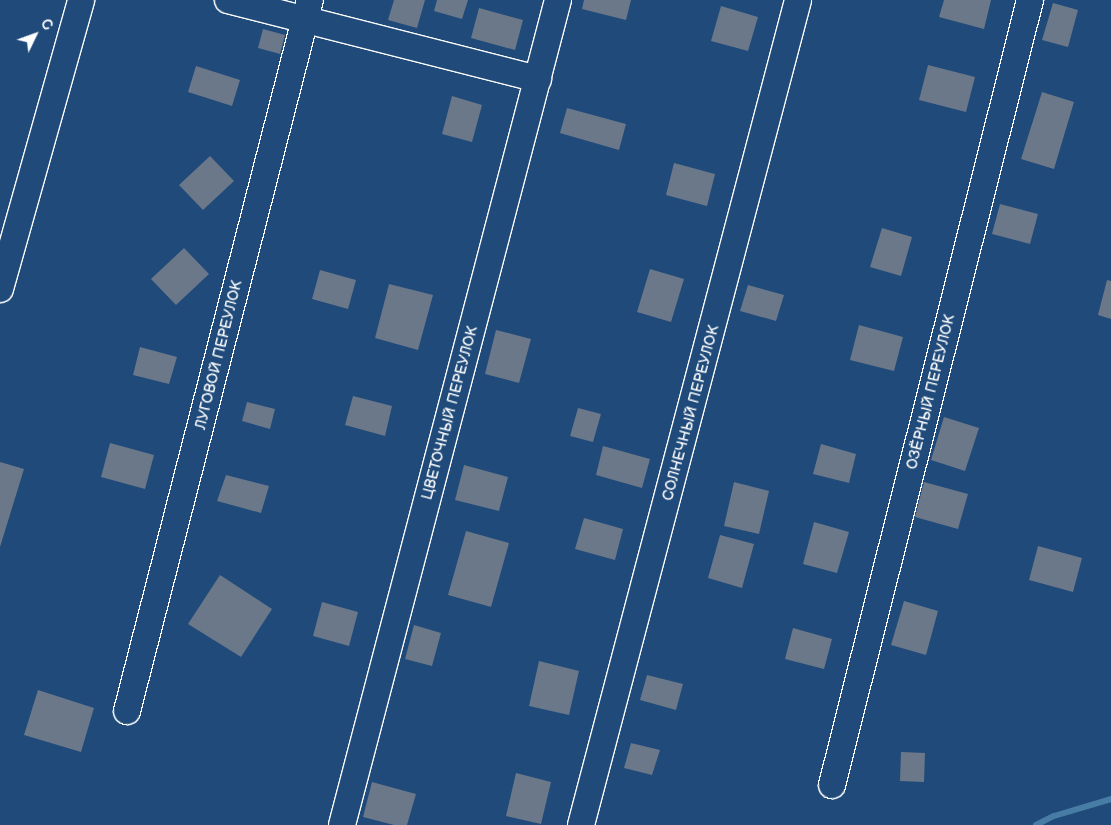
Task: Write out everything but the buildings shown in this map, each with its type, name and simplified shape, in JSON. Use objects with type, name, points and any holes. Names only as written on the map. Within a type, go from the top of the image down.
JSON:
[{"type":"street","points":[[0,289],[81,0]]},
{"type":"street","points":[[228,0],[307,10],[538,79]]},
{"type":"street","name":"ЦВЕТОЧНЫЙ ПЕРЕУЛОК","points":[[342,825],[558,0]]},
{"type":"street","name":"СОЛНЕЧНЫЙ ПЕРЕУЛОК","points":[[582,825],[798,0]]},
{"type":"street","name":"ОЗЁРНЫЙ ПЕРЕУЛОК","points":[[832,785],[1030,0]]},
{"type":"street","name":"ЛУГОВОЙ ПЕРЕУЛОК","points":[[127,711],[307,10]]},
{"type":"waterway","points":[[1036,825],[1054,816],[1111,799]]}]
